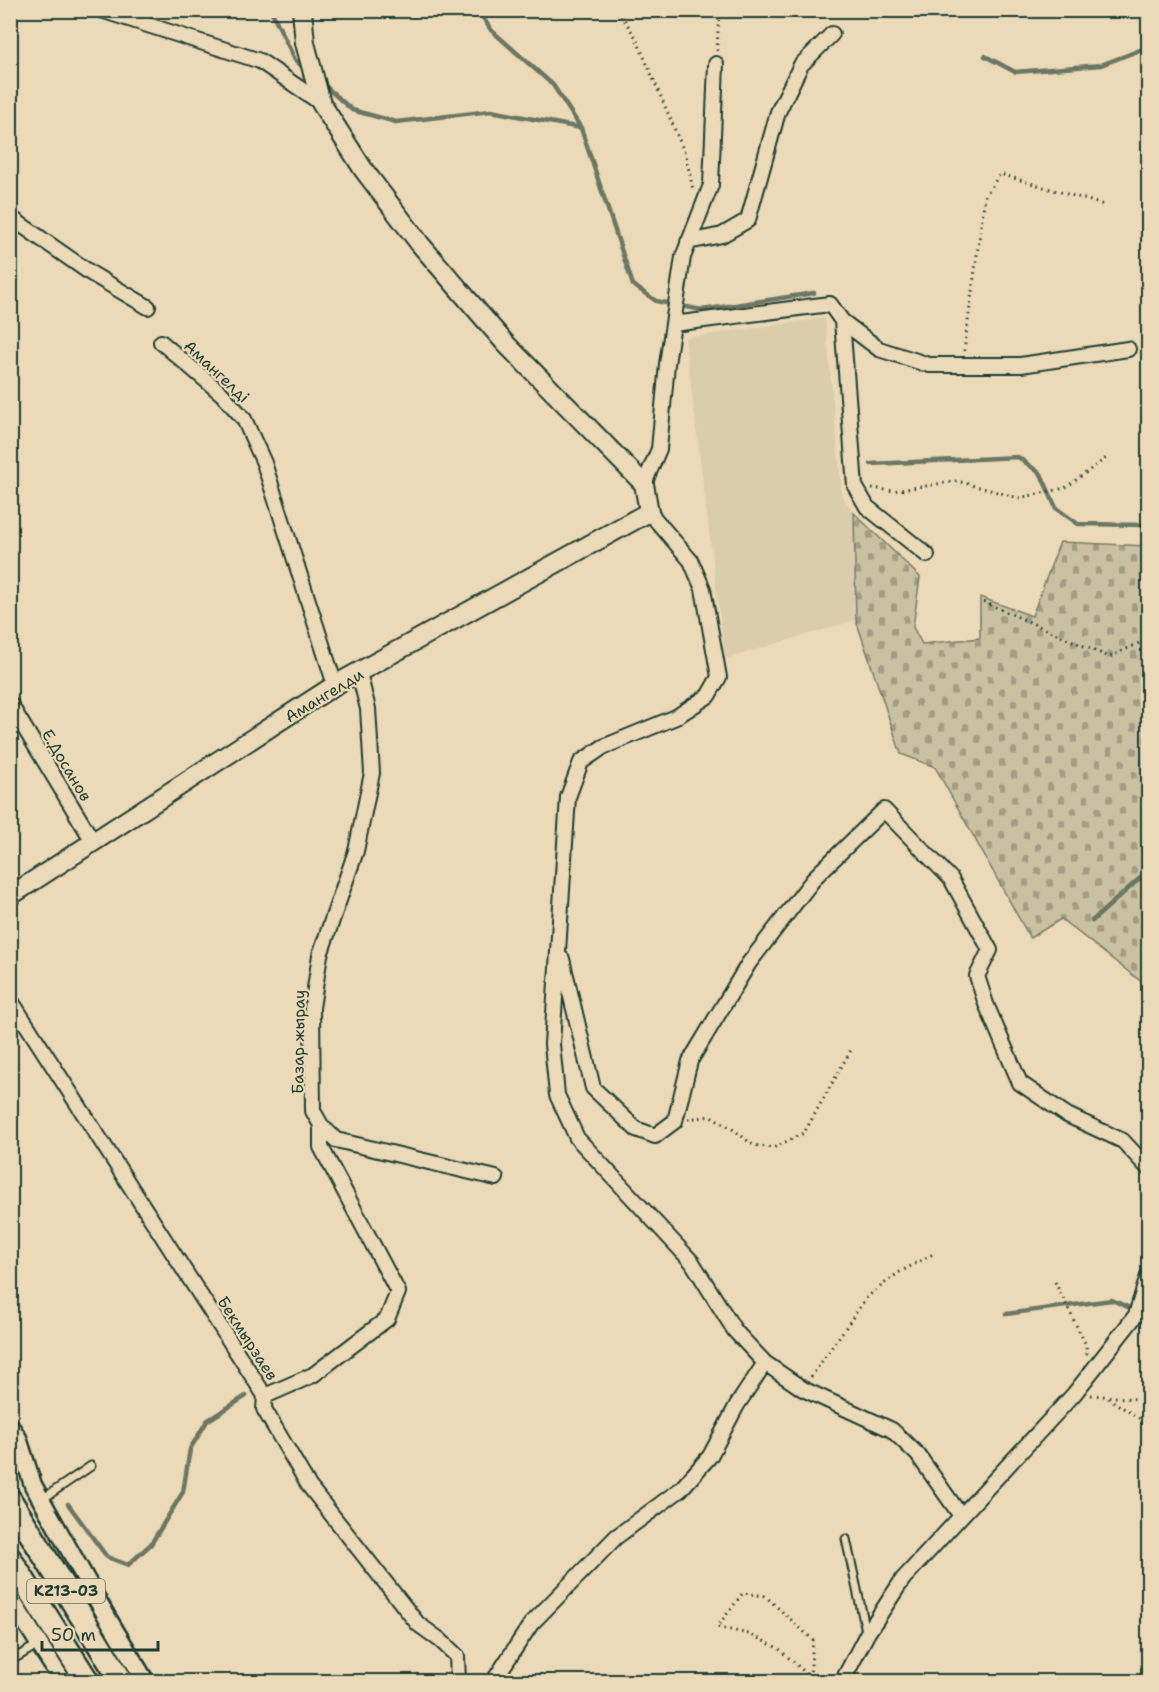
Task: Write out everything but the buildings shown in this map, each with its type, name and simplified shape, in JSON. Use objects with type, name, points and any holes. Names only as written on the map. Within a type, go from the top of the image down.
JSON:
[{"type":"highway","name":"KZ13-03","points":[[10,1500],[122,1682]]},
{"type":"highway","name":"KZ13-03","points":[[10,1559],[88,1682]]},
{"type":"main road","points":[[302,10],[304,43],[321,103],[363,169],[420,244],[506,344],[644,484],[649,512]]},
{"type":"main road","name":"Амангелди","points":[[10,896],[335,685],[649,512]]},
{"type":"street","points":[[101,10],[260,61],[321,103]]},
{"type":"street","points":[[688,242],[722,235],[748,220],[778,112],[801,65],[832,34]]},
{"type":"street","points":[[644,484],[659,449],[667,364],[683,256],[711,185],[716,64]]},
{"type":"street","points":[[10,217],[93,274],[148,307]]},
{"type":"street","points":[[673,324],[830,304],[842,321],[879,349],[929,365],[1021,365],[1128,349]]},
{"type":"street","points":[[842,321],[855,486],[867,507],[927,555]]},
{"type":"street","name":"Амангелді","points":[[161,342],[222,394],[244,419],[264,463],[335,685]]},
{"type":"street","points":[[649,512],[691,561],[703,589],[719,677],[708,696],[676,717],[603,747],[581,762],[568,797],[552,1044],[557,1095],[578,1138],[692,1262],[735,1331],[765,1363],[803,1389],[892,1430],[918,1455],[961,1516]]},
{"type":"street","name":"Базар жырау","points":[[266,1396],[313,1375],[387,1319],[398,1292],[321,1147],[321,1125],[313,1111],[314,998],[320,955],[356,851],[372,773],[368,709],[359,673]]},
{"type":"street","name":"Е.Досанов","points":[[10,704],[94,843]]},
{"type":"street","points":[[558,945],[593,1088],[636,1129],[656,1136],[675,1121],[690,1062],[748,963],[816,876],[884,810],[951,879],[990,950],[977,976],[986,1004],[1020,1083],[1067,1115],[1122,1141],[1149,1168]]},
{"type":"street","name":"Бекмырзаев","points":[[10,999],[266,1396],[264,1409],[309,1486],[418,1624],[457,1656],[458,1682]]},
{"type":"street","points":[[321,1125],[336,1140],[496,1178]]},
{"type":"street","points":[[842,1682],[867,1634],[903,1579],[1074,1394],[1136,1315],[1149,1276]]},
{"type":"street","points":[[494,1682],[515,1648],[539,1617],[616,1538],[681,1489],[710,1456],[737,1405],[765,1363]]},
{"type":"street","points":[[10,1426],[18,1438],[33,1485],[146,1682]]},
{"type":"street","points":[[10,1598],[63,1682]]},
{"type":"lane","points":[[41,1500],[91,1466]]},
{"type":"lane","points":[[846,1539],[867,1634]]},
{"type":"lane","points":[[10,1661],[39,1644]]},
{"type":"path","points":[[618,10],[636,38],[686,156],[699,215]]},
{"type":"path","points":[[716,64],[718,10]]},
{"type":"path","points":[[963,365],[985,195],[1000,174],[1104,205]]},
{"type":"path","points":[[855,486],[894,491],[957,481],[1019,498],[1065,488],[1106,458]]},
{"type":"path","points":[[984,602],[1109,657],[1149,639]]},
{"type":"path","points":[[675,1121],[711,1116],[753,1145],[773,1148],[804,1132],[851,1050]]},
{"type":"path","points":[[803,1389],[867,1297],[898,1273],[933,1254]]},
{"type":"path","points":[[1055,1282],[1086,1346],[1089,1374]]},
{"type":"path","points":[[1074,1394],[1149,1400]]},
{"type":"path","points":[[1106,1397],[1140,1419],[1149,1421]]},
{"type":"path","points":[[1140,1419],[1149,1432]]},
{"type":"path","points":[[743,1593],[765,1596],[813,1640],[811,1679],[778,1648],[749,1634],[717,1627],[743,1593]]},
{"type":"shaded area","points":[[825,318],[842,496],[854,513],[856,620],[725,659],[685,338]]},
{"type":"green space","points":[[854,513],[920,577],[913,627],[922,644],[980,638],[980,597],[1032,616],[1060,542],[1148,546],[1148,987],[1061,919],[1030,938],[935,767],[901,754],[856,620]]},
{"type":"waterway","points":[[271,10],[295,60],[304,68]]},
{"type":"waterway","points":[[478,10],[491,30],[553,85],[581,128],[633,285],[656,301],[702,310],[814,293]]},
{"type":"waterway","points":[[985,56],[1015,72],[1101,65],[1148,47]]},
{"type":"waterway","points":[[322,83],[352,110],[396,122],[491,111],[581,128]]},
{"type":"waterway","points":[[871,464],[1018,457],[1041,474],[1056,508],[1078,524],[1148,525]]},
{"type":"waterway","points":[[1092,921],[1148,871]]},
{"type":"waterway","points":[[1006,1314],[1112,1300],[1148,1316]]},
{"type":"waterway","points":[[68,1504],[107,1557],[128,1565],[151,1544],[183,1492],[190,1449],[207,1421],[246,1396]]}]
